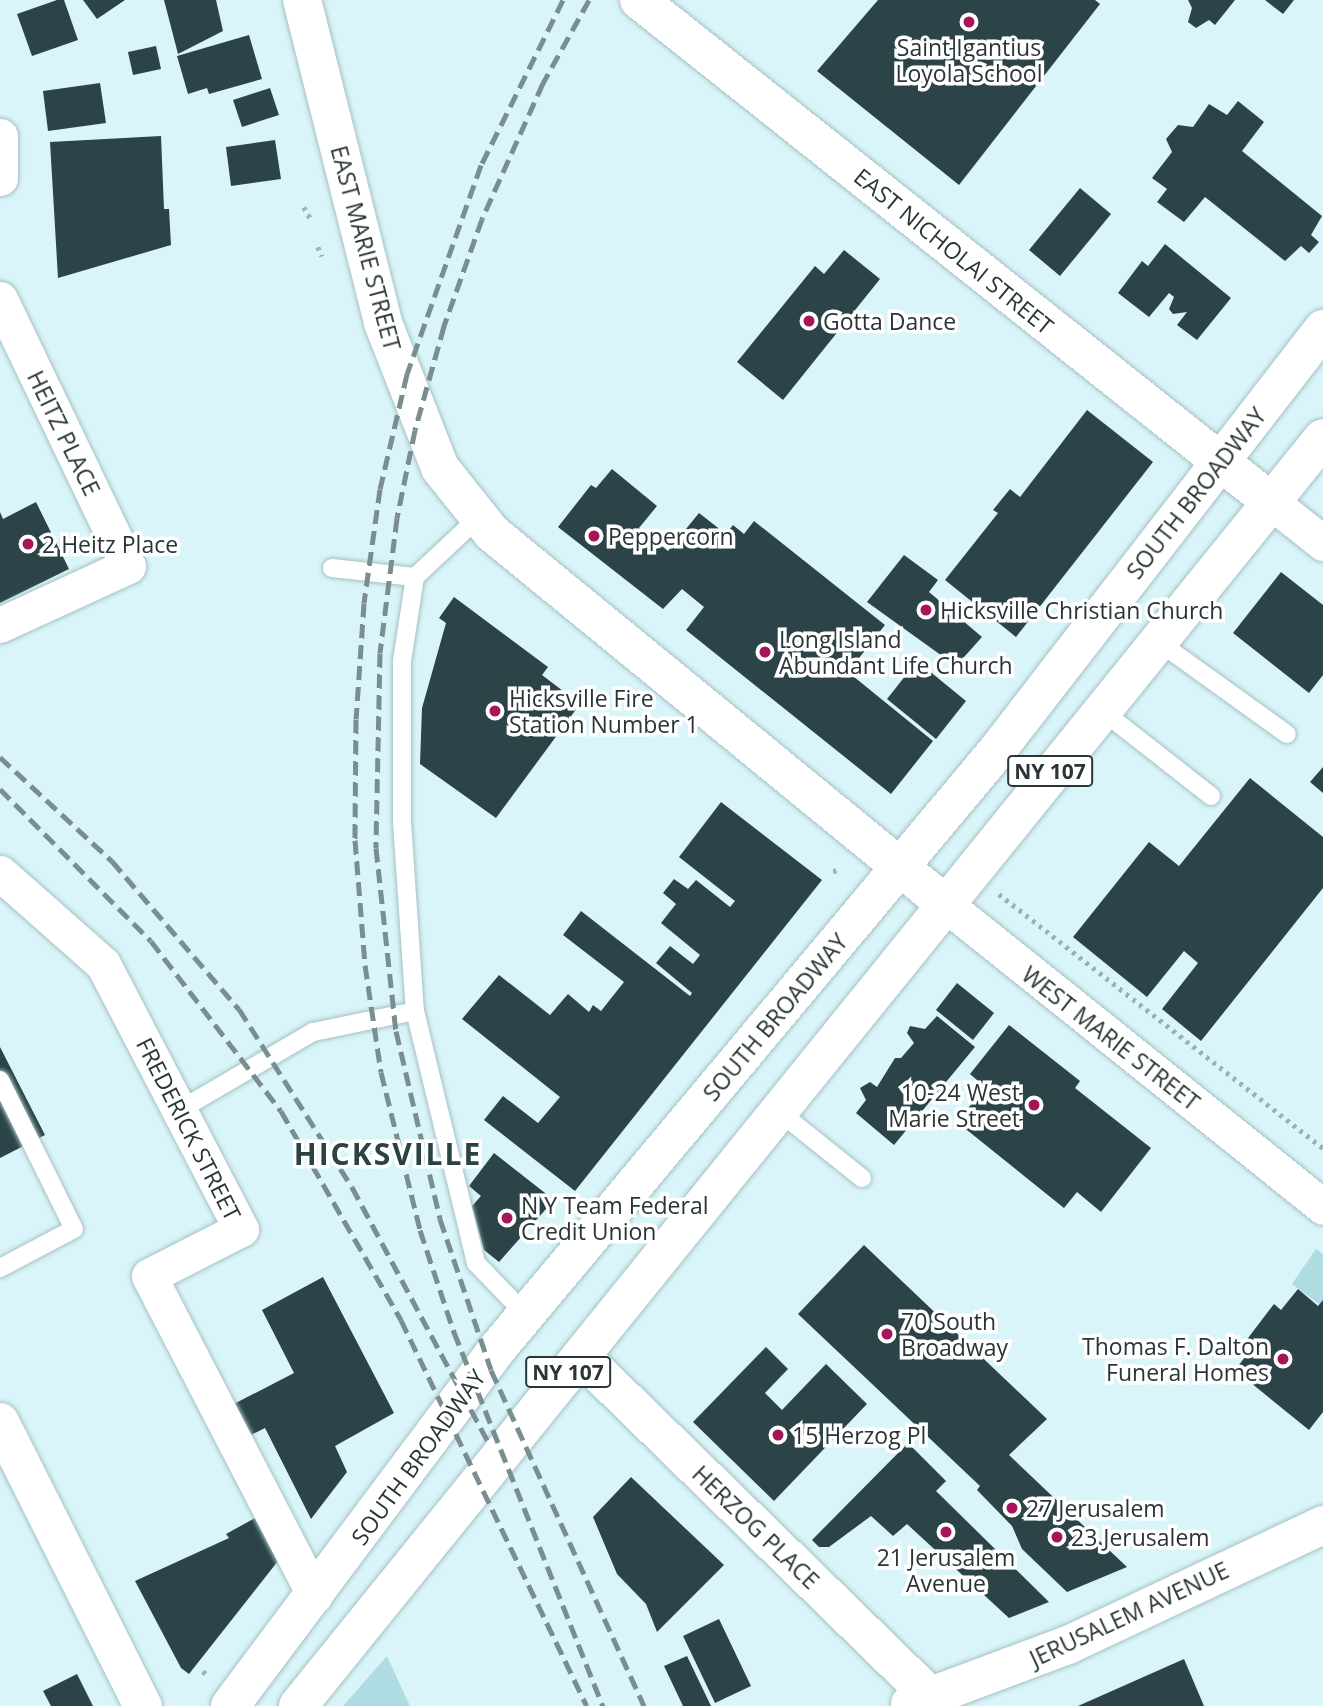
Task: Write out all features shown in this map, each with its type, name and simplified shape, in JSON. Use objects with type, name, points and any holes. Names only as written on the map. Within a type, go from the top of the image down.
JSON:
[{"type":"main road","name":"EAST MARIE STREET","points":[[302,0],[383,323],[427,443],[440,468],[492,533],[588,616],[902,867]]},
{"type":"main road","name":"EAST NICHOLAI STREET","points":[[639,0],[1270,501]]},
{"type":"main road","name":"SOUTH BROADWAY","points":[[230,1706],[526,1315],[902,867],[1323,329]]},
{"type":"main road","name":"NY 107","points":[[298,1706],[1100,709],[1323,438]]},
{"type":"main road","name":"WEST MARIE STREET","points":[[902,867],[944,903]]},
{"type":"main road","name":"HERZOG PLACE","points":[[582,1356],[923,1704]]},
{"type":"main road","points":[[0,1422],[143,1706]]},
{"type":"main road","name":"JERUSALEM AVENUE","points":[[923,1704],[1068,1645],[1323,1525]]},
{"type":"street","points":[[0,136],[0,178]]},
{"type":"street","name":"HEITZ PLACE","points":[[0,299],[128,566],[0,625]]},
{"type":"street","points":[[1270,501],[1323,543]]},
{"type":"street","name":"FREDERICK STREET","points":[[0,873],[103,964],[241,1228],[149,1276],[315,1596]]},
{"type":"street","name":"WEST MARIE STREET","points":[[944,903],[1323,1207]]},
{"type":"lane","points":[[479,517],[415,576],[402,688],[402,822],[415,1011],[476,1264],[526,1315]]},
{"type":"lane","points":[[332,568],[415,576]]},
{"type":"lane","points":[[1156,640],[1287,734]]},
{"type":"lane","points":[[1100,709],[1211,796]]},
{"type":"lane","points":[[180,1110],[313,1032],[415,1011]]},
{"type":"lane","points":[[0,1080],[74,1229],[0,1268]]},
{"type":"lane","points":[[777,1110],[862,1178]]},
{"type":"path","points":[[304,207],[311,219]]},
{"type":"path","points":[[318,247],[322,256]]},
{"type":"path","points":[[990,894],[997,893],[1044,928],[1323,1148]]},
{"type":"shaded area","points":[[1316,1249],[1323,1254],[1323,1307],[1292,1284]]},
{"type":"shaded area","points":[[387,1656],[410,1706],[343,1706]]},
{"type":"building","points":[[64,0],[78,40],[32,56],[17,14]]},
{"type":"building","points":[[83,0],[125,0],[97,19]]},
{"type":"building","points":[[164,0],[216,0],[223,31],[178,54]]},
{"type":"building","name":"Saint Igantius Loyola School","points":[[878,0],[1095,0],[1100,4],[959,185],[817,71]]},
{"type":"building","points":[[1188,0],[1235,0],[1215,25],[1209,20],[1196,28],[1188,22],[1192,8]]},
{"type":"building","points":[[1265,0],[1294,0],[1283,14]]},
{"type":"building","points":[[249,35],[262,79],[209,94],[207,88],[188,94],[177,56]]},
{"type":"building","points":[[156,46],[161,69],[133,75],[128,52]]},
{"type":"building","points":[[100,83],[106,123],[48,131],[43,91]]},
{"type":"building","points":[[270,88],[279,115],[242,127],[233,100]]},
{"type":"building","points":[[1238,101],[1264,122],[1242,151],[1322,216],[1311,235],[1319,242],[1309,253],[1301,246],[1285,261],[1205,197],[1184,222],[1157,202],[1167,189],[1152,178],[1172,152],[1166,139],[1178,125],[1193,127],[1209,104],[1227,115]]},
{"type":"building","points":[[161,136],[164,209],[169,209],[171,245],[58,278],[50,142]]},
{"type":"building","points":[[275,140],[281,179],[231,186],[226,147]]},
{"type":"building","points":[[1080,188],[1111,214],[1060,276],[1029,250]]},
{"type":"building","points":[[1165,244],[1231,298],[1197,340],[1177,325],[1187,312],[1173,314],[1169,309],[1174,297],[1169,293],[1149,317],[1118,293],[1142,261],[1148,266]]},
{"type":"building","name":"Gotta Dance","points":[[844,250],[880,279],[783,400],[737,362],[815,266],[824,274]]},
{"type":"building","points":[[1087,410],[1153,462],[1016,637],[945,580],[998,513],[993,510],[1010,489],[1020,497]]},
{"type":"building","points":[[612,469],[657,506],[639,528],[668,551],[699,513],[726,534],[733,525],[744,534],[754,521],[885,625],[848,672],[933,741],[891,794],[686,630],[704,607],[682,589],[663,609],[558,527],[591,485],[596,488]]},
{"type":"building","name":"2 Heitz Place","points":[[36,502],[69,569],[0,603],[0,512],[3,519]]},
{"type":"building","points":[[904,555],[938,580],[929,592],[982,637],[956,666],[867,602]]},
{"type":"building","points":[[1281,572],[1323,605],[1323,675],[1309,693],[1233,633]]},
{"type":"building","points":[[454,597],[548,667],[542,675],[580,704],[496,818],[420,764],[422,708],[446,623],[439,618]]},
{"type":"building","points":[[917,661],[966,701],[936,739],[887,699]]},
{"type":"building","points":[[1323,767],[1323,793],[1310,782]]},
{"type":"building","points":[[1250,778],[1323,837],[1323,888],[1201,1041],[1162,1009],[1198,963],[1184,951],[1147,997],[1073,937],[1149,842],[1179,866]]},
{"type":"building","points":[[721,802],[822,880],[575,1191],[484,1120],[503,1096],[538,1123],[560,1097],[462,1019],[499,975],[550,1015],[568,994],[589,1012],[593,1005],[601,1011],[624,982],[563,935],[581,911],[690,996],[692,993],[656,963],[670,946],[693,964],[700,955],[661,923],[676,904],[663,893],[674,879],[688,889],[696,880],[730,907],[735,901],[679,857]]},
{"type":"building","points":[[957,983],[994,1013],[973,1040],[936,1010]]},
{"type":"building","points":[[937,1016],[975,1047],[894,1145],[856,1113],[866,1100],[860,1088],[870,1082],[877,1087],[895,1058],[901,1058],[914,1043],[907,1033],[910,1026],[925,1029]]},
{"type":"building","name":"10-24 West Marie Street","points":[[1009,1025],[1080,1081],[1075,1088],[1151,1148],[1101,1212],[1077,1192],[1064,1208],[957,1122],[985,1087],[970,1074]]},
{"type":"building","points":[[0,1047],[45,1135],[0,1158]]},
{"type":"building","name":"N Y Team Federal Credit Union","points":[[494,1153],[554,1200],[499,1262],[484,1250],[472,1206],[481,1196],[469,1186]]},
{"type":"building","points":[[864,1245],[1047,1419],[1009,1455],[1127,1567],[1067,1592],[1022,1549],[1012,1526],[977,1490],[980,1486],[798,1314]]},
{"type":"building","points":[[323,1277],[394,1413],[335,1446],[347,1472],[311,1519],[265,1428],[247,1437],[230,1406],[294,1373],[262,1310]]},
{"type":"building","name":"Thomas F. Dalton Funeral Homes","points":[[1298,1289],[1318,1306],[1323,1300],[1323,1412],[1309,1430],[1235,1370],[1252,1348],[1245,1342],[1274,1304],[1281,1310]]},
{"type":"building","points":[[766,1347],[788,1369],[765,1393],[782,1410],[826,1364],[867,1404],[774,1501],[693,1422]]},
{"type":"building","name":"21 Jerusalem Avenue","points":[[908,1443],[946,1481],[936,1491],[1049,1602],[1009,1618],[907,1524],[893,1536],[871,1516],[829,1547],[819,1547],[812,1540]]},
{"type":"building","points":[[631,1477],[724,1565],[657,1632],[646,1604],[617,1574],[593,1517]]},
{"type":"building","points":[[255,1518],[278,1561],[189,1674],[181,1668],[135,1581],[229,1538],[226,1534]]},
{"type":"building","points":[[719,1619],[751,1686],[715,1703],[683,1636]]},
{"type":"building","points":[[687,1656],[711,1706],[683,1706],[664,1666]]},
{"type":"building","points":[[1184,1659],[1204,1706],[1078,1706]]},
{"type":"building","points":[[77,1674],[93,1706],[51,1706],[43,1691]]},
{"type":"railway","points":[[563,0],[481,165],[407,374],[380,489],[364,603],[356,719],[355,840],[365,965],[381,1072],[420,1230],[454,1332],[603,1706]]},
{"type":"railway","points":[[589,0],[543,83],[482,219],[444,326],[415,430],[397,518],[380,653],[376,848],[396,1031],[440,1219],[491,1370],[644,1706]]},
{"type":"railway","points":[[0,757],[112,861],[239,1009],[352,1187],[487,1440]]},
{"type":"railway","points":[[0,789],[151,941],[281,1111],[401,1320],[587,1706]]},
{"type":"place","name":"Saint Igantius Loyola School","points":[[969,22]]},
{"type":"place","name":"Gotta Dance","points":[[809,321]]},
{"type":"place","name":"Peppercorn","points":[[594,536]]},
{"type":"place","name":"2 Heitz Place","points":[[28,544]]},
{"type":"place","name":"Hicksville Christian Church","points":[[926,610]]},
{"type":"place","name":"Long Island Abundant Life Church","points":[[765,652]]},
{"type":"place","name":"Hicksville Fire Station Number 1","points":[[495,711]]},
{"type":"place","name":"10-24 West Marie Street","points":[[1034,1105]]},
{"type":"place","name":"N Y Team Federal Credit Union","points":[[507,1218]]},
{"type":"place","name":"70 South Broadway","points":[[887,1334]]},
{"type":"place","name":"Thomas F. Dalton Funeral Homes","points":[[1283,1359]]},
{"type":"place","name":"15 Herzog Pl","points":[[778,1435]]},
{"type":"place","name":"27 Jerusalem","points":[[1012,1508]]},
{"type":"place","name":"21 Jerusalem Avenue","points":[[946,1532]]},
{"type":"place","name":"23 Jerusalem","points":[[1057,1537]]},
{"type":"district","name":"HICKSVILLE","points":[[388,1154]]}]
